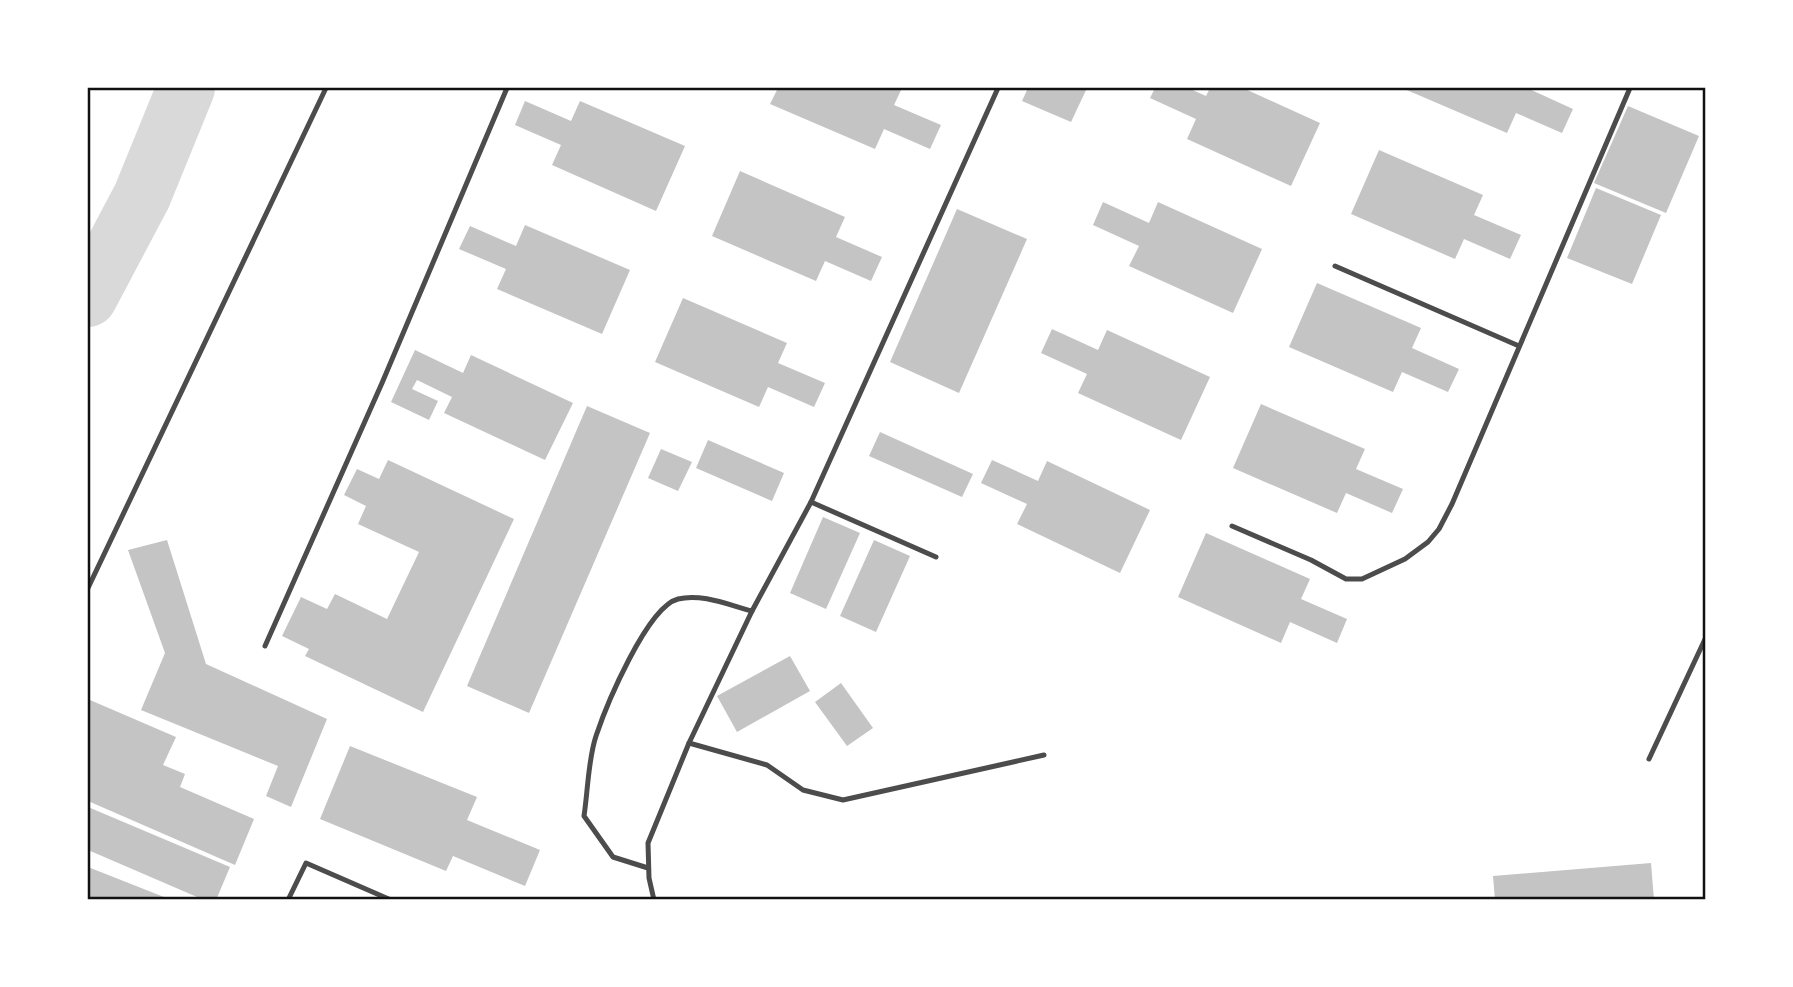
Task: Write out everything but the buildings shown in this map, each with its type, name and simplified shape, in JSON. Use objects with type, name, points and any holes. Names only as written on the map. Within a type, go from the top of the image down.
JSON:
[{"type":"lane","points":[[88,588],[326,88]]},
{"type":"lane","points":[[265,646],[382,383],[507,88]]},
{"type":"lane","points":[[654,900],[648,868],[648,843],[690,744],[752,611],[811,502],[998,88]]},
{"type":"lane","points":[[1232,526],[1311,560],[1346,579],[1362,579],[1405,559],[1428,542],[1439,529],[1452,503],[1630,88]]},
{"type":"lane","points":[[1335,266],[1519,346]]},
{"type":"lane","points":[[811,502],[936,557]]},
{"type":"lane","points":[[648,868],[613,858],[584,816],[595,738],[618,679],[655,615],[676,599],[702,598],[752,611]]},
{"type":"lane","points":[[1649,759],[1706,637]]},
{"type":"lane","points":[[690,744],[767,765],[803,790],[843,800],[1044,755]]},
{"type":"lane","points":[[288,900],[306,863],[391,900]]},
{"type":"lane","points":[[370,900],[373,893]]},
{"type":"waterway","points":[[88,298],[142,196],[186,88]]}]
